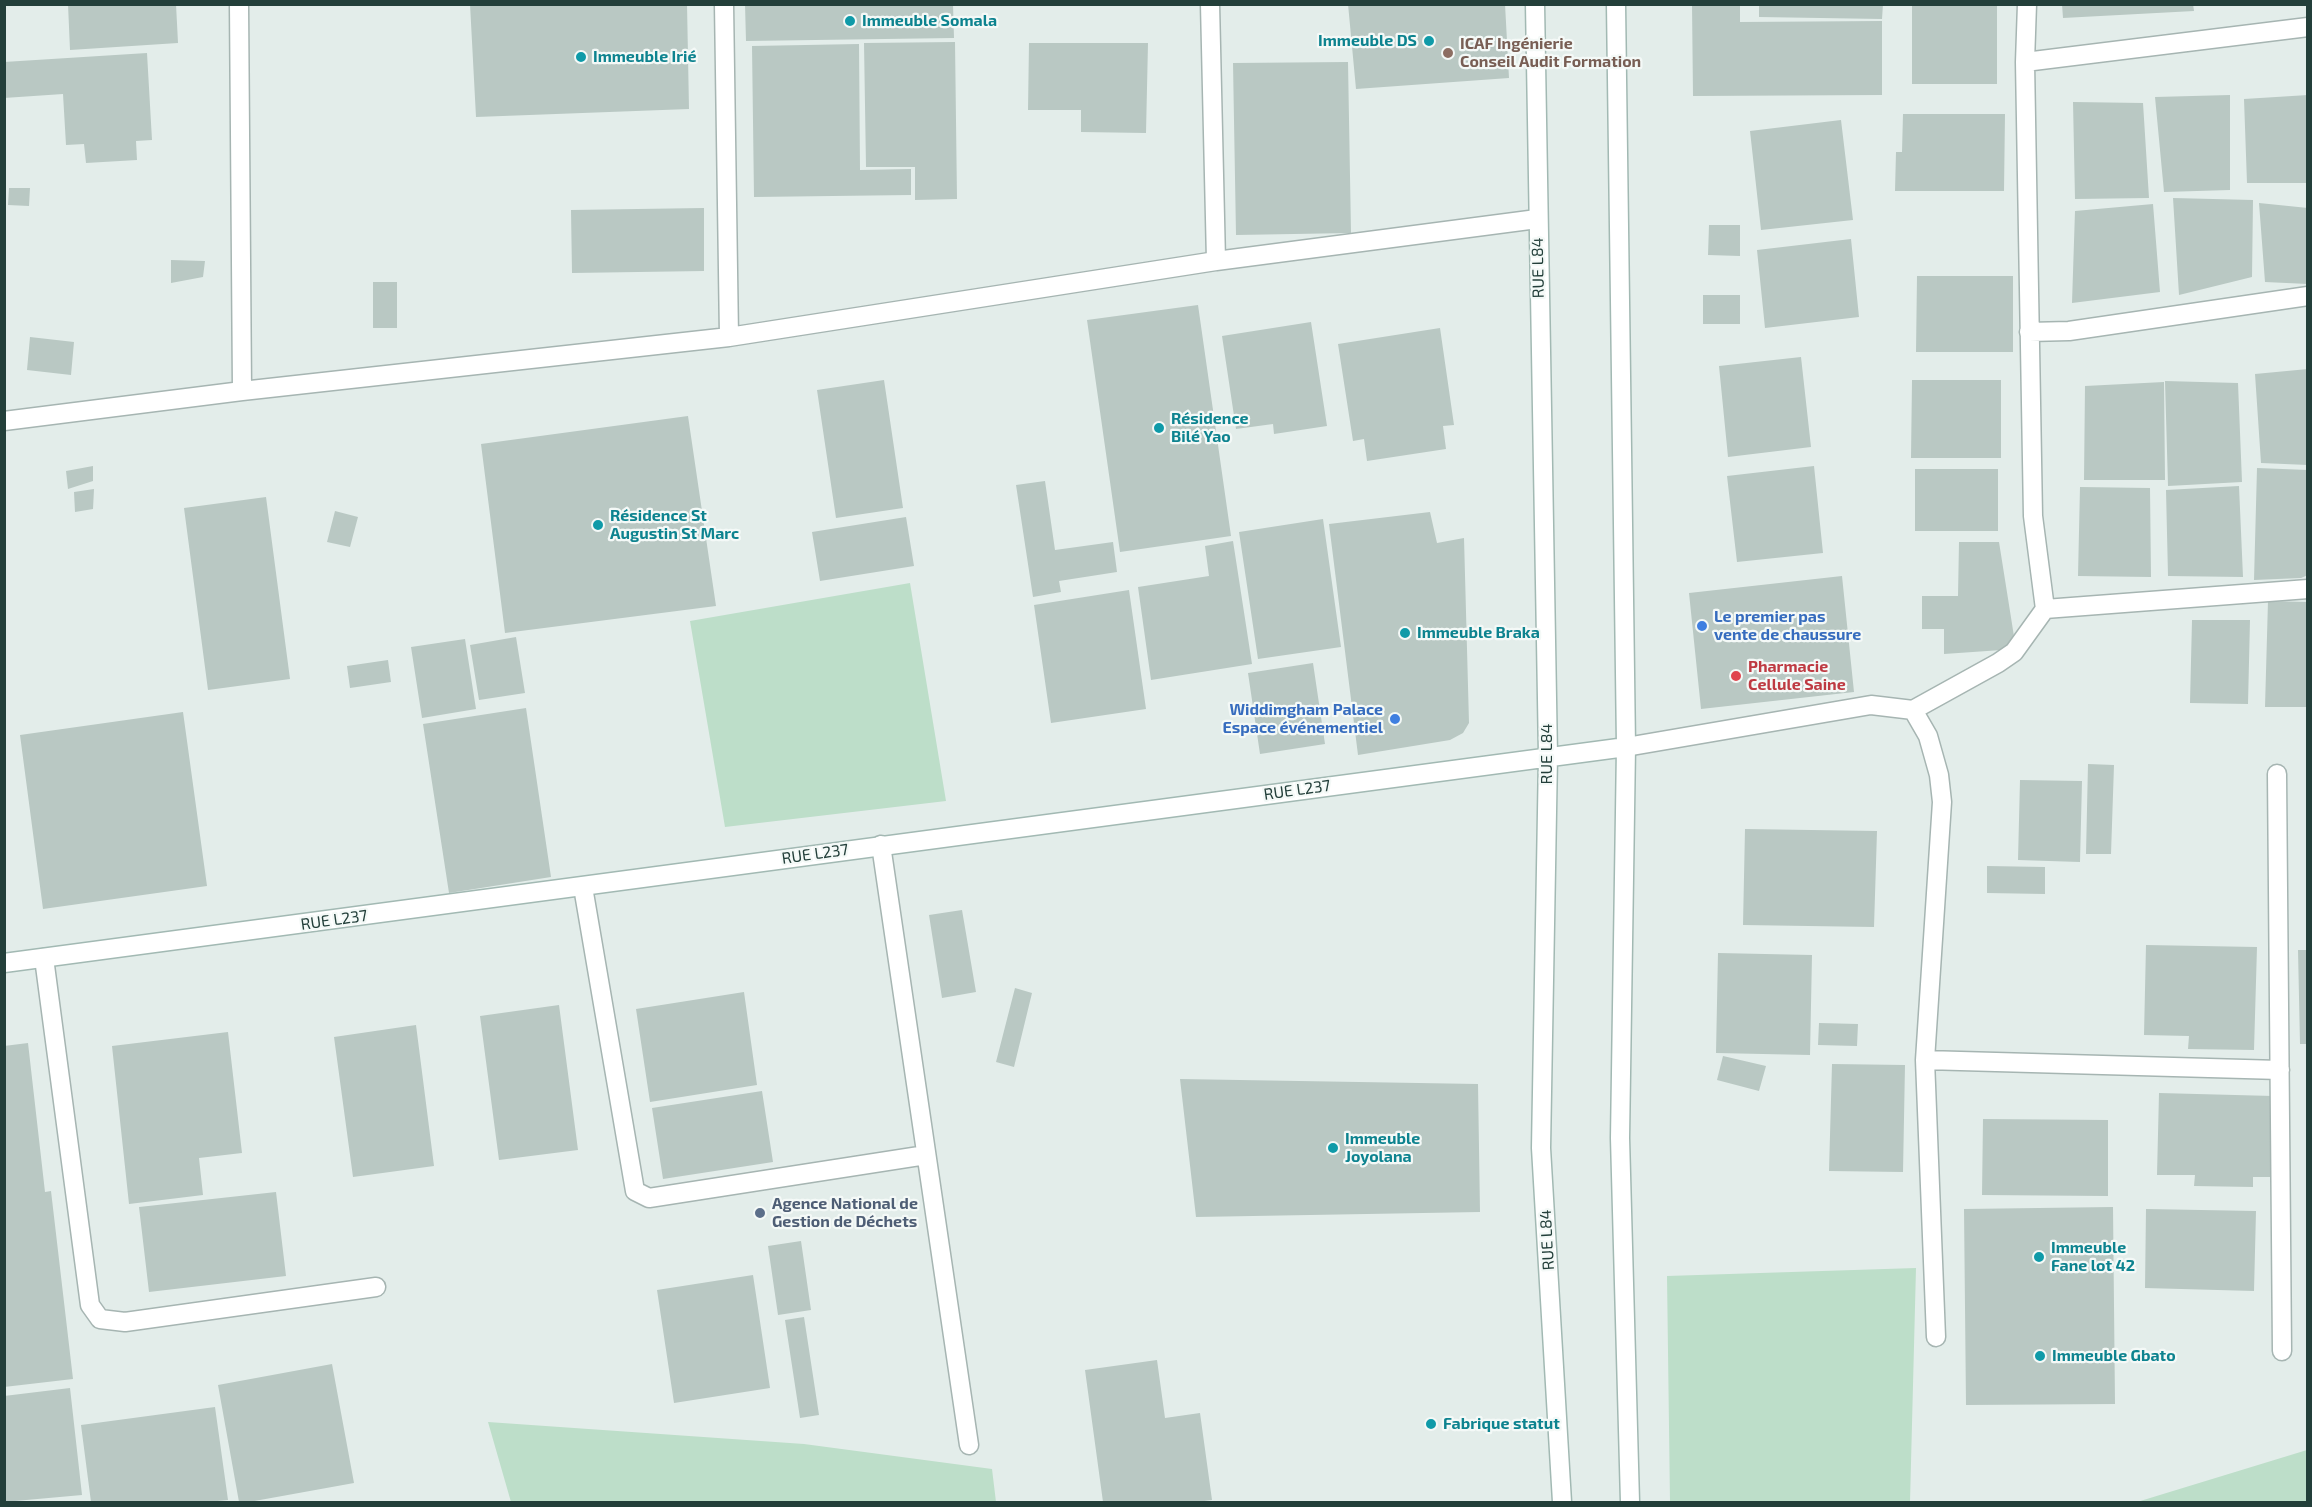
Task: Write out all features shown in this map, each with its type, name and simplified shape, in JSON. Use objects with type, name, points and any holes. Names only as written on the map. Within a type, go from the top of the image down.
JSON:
[{"type":"street","points":[[239,4],[242,391]]},
{"type":"street","points":[[724,4],[729,337]]},
{"type":"street","points":[[1210,4],[1216,261]]},
{"type":"street","name":"RUE L84","points":[[1535,4],[1548,756],[1541,1148],[1562,1503]]},
{"type":"street","points":[[1616,4],[1626,747],[1620,1138],[1630,1503]]},
{"type":"street","points":[[1936,1337],[1925,1060],[1942,802],[1939,775],[1928,736],[1913,710],[2014,652],[2045,609],[2033,516],[2025,62],[2027,4]]},
{"type":"street","points":[[2025,62],[2307,27]]},
{"type":"street","points":[[4,421],[242,391],[729,337],[1216,261],[1537,219]]},
{"type":"street","points":[[2029,332],[2080,330],[2307,296]]},
{"type":"street","points":[[2045,609],[2307,589]]},
{"type":"street","name":"RUE L237","points":[[4,963],[1626,747],[1871,705],[1913,710]]},
{"type":"street","points":[[2277,774],[2282,1351]]},
{"type":"street","points":[[881,845],[969,1445]]},
{"type":"street","points":[[584,887],[635,1191],[649,1198],[926,1155]]},
{"type":"street","points":[[44,958],[90,1305],[100,1318],[126,1322],[376,1287]]},
{"type":"street","points":[[1925,1060],[2280,1070]]},
{"type":"green space","points":[[910,583],[946,801],[725,827],[690,621]]},
{"type":"green space","points":[[1916,1268],[1910,1502],[1670,1502],[1667,1276]]},
{"type":"green space","points":[[488,1422],[804,1444],[992,1469],[996,1502],[511,1502]]},
{"type":"green space","points":[[2307,1450],[2307,1502],[2137,1502]]},
{"type":"building","points":[[68,4],[176,4],[178,43],[70,50]]},
{"type":"building","name":"Immeuble Irié","points":[[470,4],[687,4],[689,109],[476,117]]},
{"type":"building","name":"Immeuble Somala","points":[[745,4],[953,4],[954,38],[746,41]]},
{"type":"building","name":"Immeuble DS","points":[[1348,4],[1505,4],[1509,78],[1356,89]]},
{"type":"building","points":[[1692,4],[1740,4],[1740,22],[1882,21],[1882,95],[1693,96]]},
{"type":"building","points":[[1759,4],[1883,4],[1882,19],[1759,17]]},
{"type":"building","points":[[2062,4],[2193,4],[2194,11],[2063,18]]},
{"type":"building","points":[[1912,5],[1997,5],[1997,84],[1912,84]]},
{"type":"building","points":[[955,42],[957,199],[915,200],[915,167],[866,167],[864,43]]},
{"type":"building","points":[[1029,43],[1148,43],[1146,133],[1081,132],[1081,110],[1028,110]]},
{"type":"building","points":[[859,44],[860,170],[911,169],[911,195],[754,197],[752,46]]},
{"type":"building","points":[[147,53],[152,140],[136,141],[137,160],[86,163],[84,144],[66,145],[63,94],[4,98],[4,62]]},
{"type":"building","points":[[1348,62],[1351,233],[1236,235],[1233,63]]},
{"type":"building","points":[[2230,95],[2230,190],[2164,192],[2155,97]]},
{"type":"building","points":[[2308,95],[2308,183],[2247,183],[2244,99]]},
{"type":"building","points":[[2073,102],[2143,103],[2149,198],[2075,199]]},
{"type":"building","points":[[1903,114],[2005,114],[2004,191],[1895,191],[1896,152],[1902,152]]},
{"type":"building","points":[[1841,120],[1853,220],[1761,230],[1750,131]]},
{"type":"building","points":[[9,188],[30,188],[29,206],[8,205]]},
{"type":"building","points":[[2173,198],[2253,200],[2252,277],[2179,295]]},
{"type":"building","points":[[2259,203],[2308,208],[2308,284],[2265,282]]},
{"type":"building","points":[[2153,204],[2160,292],[2072,303],[2075,211]]},
{"type":"building","points":[[704,208],[704,271],[572,273],[571,210]]},
{"type":"building","points":[[1709,225],[1740,225],[1740,256],[1708,255]]},
{"type":"building","points":[[1851,239],[1859,317],[1765,328],[1757,250]]},
{"type":"building","points":[[171,260],[205,261],[203,277],[171,283]]},
{"type":"building","points":[[1917,276],[2013,276],[2013,352],[1916,352]]},
{"type":"building","points":[[373,282],[397,282],[397,328],[373,328]]},
{"type":"building","points":[[1703,295],[1740,295],[1740,324],[1703,324]]},
{"type":"building","name":"Résidence Bilé Yao","points":[[1198,305],[1231,536],[1120,552],[1087,320]]},
{"type":"building","points":[[1311,322],[1327,426],[1274,434],[1273,424],[1236,429],[1222,336]]},
{"type":"building","points":[[1440,328],[1454,425],[1443,426],[1446,449],[1367,461],[1364,439],[1353,441],[1338,344]]},
{"type":"building","points":[[30,337],[74,342],[71,375],[27,370]]},
{"type":"building","points":[[1801,357],[1811,447],[1728,457],[1719,366]]},
{"type":"building","points":[[2308,369],[2308,465],[2261,463],[2255,374]]},
{"type":"building","points":[[884,380],[903,508],[836,518],[817,390]]},
{"type":"building","points":[[1912,380],[2001,380],[2001,458],[1911,458]]},
{"type":"building","points":[[2165,381],[2238,383],[2242,482],[2168,486]]},
{"type":"building","points":[[2164,382],[2165,480],[2084,480],[2085,386]]},
{"type":"building","name":"Résidence St Augustin St Marc","points":[[688,416],[716,606],[505,633],[481,444]]},
{"type":"building","points":[[93,466],[93,481],[68,489],[66,471]]},
{"type":"building","points":[[1814,466],[1823,553],[1737,562],[1727,476]]},
{"type":"building","points":[[2257,468],[2308,470],[2308,575],[2301,578],[2254,580]]},
{"type":"building","points":[[1915,469],[1998,469],[1998,531],[1915,531]]},
{"type":"building","points":[[1045,481],[1055,550],[1113,542],[1117,572],[1059,581],[1061,592],[1033,597],[1016,485]]},
{"type":"building","points":[[2239,486],[2243,577],[2168,576],[2166,490]]},
{"type":"building","points":[[2080,487],[2150,488],[2151,577],[2078,576]]},
{"type":"building","points":[[94,489],[93,509],[75,512],[74,492]]},
{"type":"building","points":[[266,497],[290,679],[208,690],[184,508]]},
{"type":"building","points":[[335,511],[358,517],[350,547],[327,542]]},
{"type":"building","name":"Immeuble Braka","points":[[1430,512],[1437,543],[1464,538],[1469,723],[1463,733],[1450,740],[1358,755],[1329,524]]},
{"type":"building","points":[[906,517],[914,566],[820,581],[812,532]]},
{"type":"building","points":[[1323,519],[1341,647],[1258,659],[1239,532]]},
{"type":"building","points":[[1233,541],[1252,664],[1151,680],[1138,587],[1209,576],[1205,546]]},
{"type":"building","points":[[1959,542],[1999,542],[2016,649],[1944,654],[1944,629],[1922,629],[1922,596],[1958,596]]},
{"type":"building","points":[[1842,576],[1854,692],[1701,709],[1689,593]]},
{"type":"building","points":[[1129,590],[1146,709],[1051,723],[1034,605]]},
{"type":"building","points":[[2268,601],[2308,602],[2308,707],[2265,707]]},
{"type":"building","points":[[2192,620],[2250,620],[2248,704],[2190,703]]},
{"type":"building","points":[[516,637],[525,693],[479,700],[470,645]]},
{"type":"building","points":[[465,639],[476,709],[422,718],[411,647]]},
{"type":"building","points":[[388,660],[391,682],[350,688],[347,666]]},
{"type":"building","points":[[1313,663],[1325,744],[1260,754],[1248,673]]},
{"type":"building","points":[[526,708],[551,877],[449,893],[423,724]]},
{"type":"building","points":[[183,712],[207,886],[43,909],[20,735]]},
{"type":"building","points":[[2088,764],[2114,765],[2111,854],[2086,854]]},
{"type":"building","points":[[2020,780],[2082,781],[2080,862],[2018,860]]},
{"type":"building","points":[[1745,829],[1877,831],[1874,927],[1743,925]]},
{"type":"building","points":[[1987,866],[2045,867],[2045,894],[1987,893]]},
{"type":"building","points":[[962,910],[976,992],[942,998],[929,915]]},
{"type":"building","points":[[2146,945],[2257,947],[2254,1050],[2188,1049],[2189,1036],[2144,1035]]},
{"type":"building","points":[[2298,950],[2308,950],[2308,1044],[2300,1044]]},
{"type":"building","points":[[1718,953],[1812,955],[1810,1055],[1716,1053]]},
{"type":"building","points":[[1015,988],[1032,993],[1014,1067],[996,1062]]},
{"type":"building","points":[[744,992],[757,1085],[650,1102],[636,1009]]},
{"type":"building","points":[[559,1005],[578,1150],[499,1160],[480,1016]]},
{"type":"building","points":[[1819,1023],[1858,1024],[1857,1046],[1818,1045]]},
{"type":"building","points":[[416,1025],[434,1166],[353,1177],[334,1037]]},
{"type":"building","points":[[228,1032],[242,1153],[199,1158],[203,1195],[129,1204],[112,1046]]},
{"type":"building","points":[[28,1043],[45,1192],[51,1191],[73,1379],[4,1387],[4,1046]]},
{"type":"building","points":[[1723,1056],[1766,1066],[1759,1091],[1717,1080]]},
{"type":"building","points":[[1832,1064],[1905,1065],[1903,1172],[1829,1171]]},
{"type":"building","name":"Immeuble Joyolana","points":[[1180,1079],[1478,1084],[1480,1212],[1196,1217]]},
{"type":"building","points":[[762,1091],[773,1162],[663,1179],[652,1108]]},
{"type":"building","points":[[2159,1093],[2273,1096],[2271,1177],[2253,1177],[2253,1187],[2194,1186],[2195,1175],[2157,1175]]},
{"type":"building","points":[[1983,1119],[2108,1120],[2108,1196],[1982,1195]]},
{"type":"building","points":[[276,1192],[286,1276],[149,1292],[139,1207]]},
{"type":"building","points":[[2113,1207],[2115,1404],[1966,1405],[1964,1209]]},
{"type":"building","points":[[2146,1209],[2256,1211],[2254,1291],[2145,1288]]},
{"type":"building","points":[[801,1241],[811,1310],[778,1315],[768,1246]]},
{"type":"building","points":[[753,1275],[770,1388],[674,1403],[657,1290]]},
{"type":"building","points":[[804,1317],[819,1415],[800,1418],[785,1320]]},
{"type":"building","points":[[1157,1360],[1165,1418],[1200,1413],[1212,1500],[1103,1502],[1085,1370]]},
{"type":"building","points":[[332,1364],[354,1483],[239,1502],[218,1385]]},
{"type":"building","points":[[70,1388],[82,1495],[4,1502],[4,1396]]},
{"type":"building","points":[[215,1407],[228,1500],[91,1502],[81,1425]]},
{"type":"place","name":"Immeuble Somala","points":[[850,21]]},
{"type":"place","name":"Immeuble DS","points":[[1429,41]]},
{"type":"place","name":"ICAF Ingénierie Conseil Audit Formation","points":[[1448,53]]},
{"type":"place","name":"Immeuble Irié","points":[[581,57]]},
{"type":"place","name":"Résidence Bilé Yao","points":[[1159,428]]},
{"type":"place","name":"Résidence St Augustin St Marc","points":[[598,525]]},
{"type":"place","name":"Le premier pas vente de chaussure","points":[[1702,626]]},
{"type":"place","name":"Immeuble Braka","points":[[1405,633]]},
{"type":"place","name":"Pharmacie Cellule Saine","points":[[1736,676]]},
{"type":"place","name":"Widdimgham Palace Espace événementiel","points":[[1395,719]]},
{"type":"place","name":"Immeuble Joyolana","points":[[1333,1148]]},
{"type":"place","name":"Agence National de Gestion de Déchets","points":[[760,1213]]},
{"type":"place","name":"Immeuble Fane lot 42","points":[[2039,1257]]},
{"type":"place","name":"Immeuble Gbato","points":[[2040,1356]]},
{"type":"place","name":"Fabrique statut","points":[[1431,1424]]}]
